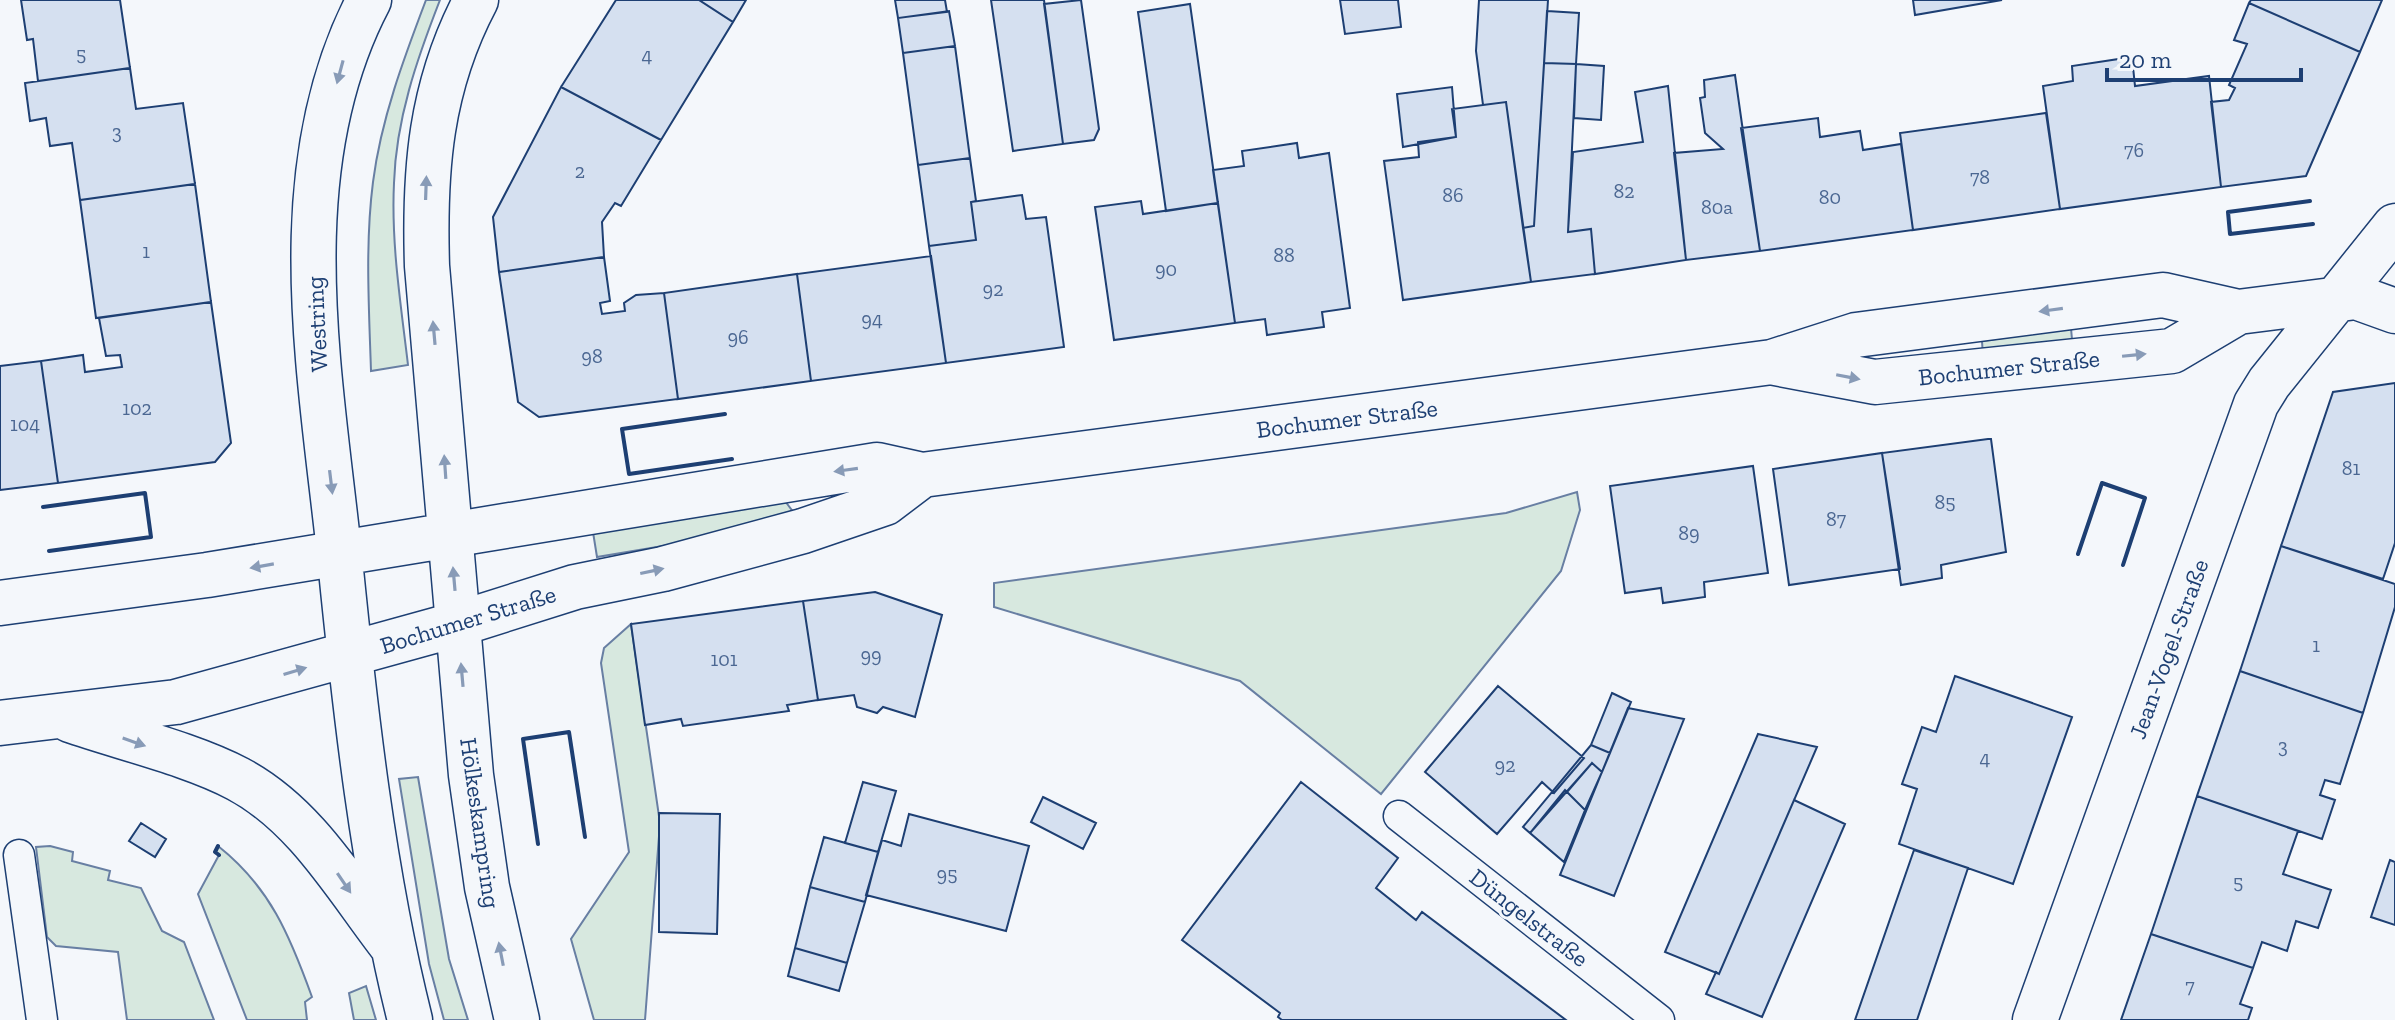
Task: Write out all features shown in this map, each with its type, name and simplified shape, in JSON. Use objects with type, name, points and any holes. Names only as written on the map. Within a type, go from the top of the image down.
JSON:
[{"type":"street","name":"Westring","points":[[350,654],[317,359],[314,255],[317,202],[332,99],[346,50],[369,0]]},
{"type":"street","points":[[458,624],[427,266],[425,187],[431,134],[445,74],[476,0]]},
{"type":"street","points":[[2363,302],[2395,226]]},
{"type":"street","points":[[2363,302],[2395,267]]},
{"type":"street","name":"Bochumer Straße","points":[[0,603],[207,575],[877,465],[922,475],[1772,362],[1856,335],[2163,295],[2238,312],[2363,302]]},
{"type":"street","name":"Jean-Vogel-Straße","points":[[2035,1020],[2256,404],[2269,383],[2363,302]]},
{"type":"street","name":"Bochumer Straße","points":[[1772,362],[1875,382],[2159,353],[2172,351],[2238,312]]},
{"type":"street","name":"Bochumer Straße","points":[[0,723],[176,702],[458,624],[575,587],[663,569],[803,531],[885,503],[922,475]]},
{"type":"street","name":"Hölkeskampring","points":[[458,624],[484,870],[517,1020]]},
{"type":"street","points":[[350,654],[393,946],[410,1020]]},
{"type":"street","points":[[60,717],[238,779],[255,790],[286,815],[329,861],[393,946]]},
{"type":"lane","name":"Düngelstraße","points":[[1399,816],[1659,1020]]},
{"type":"lane","points":[[19,855],[42,1020]]},
{"type":"shaded area","points":[[426,0],[440,0],[423,44],[403,113],[394,183],[395,252],[408,365],[371,371],[368,253],[373,182],[387,112]]},
{"type":"shaded area","points":[[2071,328],[2073,351],[1983,357],[1982,341]]},
{"type":"shaded area","points":[[1577,492],[1580,510],[1561,571],[1381,794],[1240,681],[994,607],[994,583],[1506,513]]},
{"type":"shaded area","points":[[785,501],[794,513],[687,542],[597,557],[593,532]]},
{"type":"shaded area","points":[[631,624],[660,823],[645,1020],[594,1020],[571,939],[629,852],[601,663],[604,648]]},
{"type":"shaded area","points":[[418,777],[449,959],[468,1020],[444,1020],[429,964],[399,779]]},
{"type":"shaded area","points":[[50,846],[73,852],[72,861],[110,871],[108,880],[141,888],[162,931],[184,942],[214,1020],[127,1020],[118,952],[56,946],[47,937],[36,847]]},
{"type":"shaded area","points":[[218,846],[252,878],[286,933],[312,997],[305,1002],[307,1020],[247,1020],[198,894],[219,855],[215,852]]},
{"type":"shaded area","points":[[366,986],[376,1020],[354,1020],[349,993]]},
{"type":"building","points":[[21,0],[120,0],[130,68],[38,81],[33,39],[27,40]]},
{"type":"building","points":[[616,0],[699,0],[733,22],[661,140],[561,87]]},
{"type":"building","points":[[699,0],[746,0],[733,22]]},
{"type":"building","points":[[895,0],[945,0],[947,12],[898,18]]},
{"type":"building","points":[[991,0],[1044,0],[1063,144],[1013,151]]},
{"type":"building","points":[[1081,0],[1099,129],[1094,140],[1063,144],[1044,4]]},
{"type":"building","points":[[1340,0],[1398,0],[1401,27],[1345,34]]},
{"type":"building","points":[[1479,0],[1548,0],[1534,226],[1523,228],[1506,102],[1483,105],[1476,51]]},
{"type":"building","points":[[1913,0],[2002,0],[1915,15]]},
{"type":"building","points":[[2251,0],[2382,0],[2360,52],[2249,3]]},
{"type":"building","points":[[2249,3],[2360,52],[2306,176],[2221,187],[2211,102],[2229,100],[2235,88],[2229,85],[2247,44],[2234,40]]},
{"type":"building","points":[[1190,4],[1218,203],[1166,211],[1138,12]]},
{"type":"building","points":[[949,11],[955,46],[903,53],[898,18]]},
{"type":"building","points":[[1547,11],[1579,13],[1576,64],[1544,63]]},
{"type":"building","points":[[955,46],[970,158],[918,165],[903,53]]},
{"type":"building","points":[[2132,57],[2135,86],[2209,76],[2221,187],[2060,209],[2043,86],[2073,81],[2072,66]]},
{"type":"building","points":[[1544,63],[1576,64],[1568,232],[1591,229],[1595,274],[1531,282],[1523,228],[1534,226]]},
{"type":"building","points":[[1576,64],[1604,66],[1601,120],[1574,118]]},
{"type":"building","points":[[130,68],[136,109],[183,103],[195,184],[80,200],[72,143],[50,146],[46,118],[30,121],[25,83]]},
{"type":"building","points":[[1735,75],[1760,251],[1686,260],[1674,153],[1723,149],[1705,133],[1700,98],[1705,97],[1704,80]]},
{"type":"building","points":[[1668,86],[1686,260],[1595,274],[1591,229],[1568,232],[1573,152],[1643,142],[1635,92]]},
{"type":"building","points":[[561,87],[661,140],[621,206],[615,203],[602,222],[604,257],[499,272],[493,217]]},
{"type":"building","points":[[1452,87],[1456,137],[1403,147],[1397,94]]},
{"type":"building","points":[[1506,102],[1531,282],[1403,300],[1384,161],[1419,157],[1418,142],[1456,137],[1452,109]]},
{"type":"building","points":[[2046,113],[2060,209],[1913,230],[1900,133]]},
{"type":"building","points":[[1818,118],[1820,137],[1860,131],[1863,150],[1901,144],[1913,230],[1760,251],[1741,128]]},
{"type":"building","points":[[1297,143],[1299,158],[1329,153],[1350,308],[1322,312],[1324,327],[1267,335],[1265,319],[1235,323],[1213,170],[1244,166],[1242,151]]},
{"type":"building","points":[[970,158],[976,201],[971,202],[976,240],[929,246],[918,165]]},
{"type":"building","points":[[195,184],[211,302],[96,318],[80,200]]},
{"type":"building","points":[[1022,195],[1026,219],[1046,217],[1064,347],[946,363],[929,246],[976,240],[971,202]]},
{"type":"building","points":[[1141,201],[1143,214],[1218,203],[1235,323],[1114,340],[1095,207]]},
{"type":"building","points":[[931,256],[946,363],[811,381],[797,274]]},
{"type":"building","points":[[604,257],[610,301],[600,303],[602,314],[625,311],[624,303],[636,295],[664,293],[678,399],[539,417],[518,402],[499,272]]},
{"type":"building","points":[[797,274],[811,381],[678,399],[664,293]]},
{"type":"building","points":[[211,302],[231,443],[215,462],[58,483],[41,361],[83,355],[85,372],[122,367],[120,355],[106,356],[99,318]]},
{"type":"building","points":[[41,361],[58,483],[0,490],[0,366]]},
{"type":"building","points":[[2395,383],[2395,543],[2383,579],[2281,546],[2333,392]]},
{"type":"building","points":[[1991,439],[2006,552],[1941,565],[1942,578],[1901,585],[1882,453]]},
{"type":"building","points":[[1882,453],[1900,569],[1789,585],[1773,469]]},
{"type":"building","points":[[1753,466],[1768,573],[1704,582],[1705,597],[1663,603],[1661,588],[1625,593],[1610,486]]},
{"type":"building","points":[[2281,546],[2395,584],[2395,607],[2363,713],[2240,671]]},
{"type":"building","points":[[875,592],[942,615],[915,717],[883,707],[877,713],[857,707],[854,695],[818,700],[803,601]]},
{"type":"building","points":[[803,601],[818,700],[787,705],[789,711],[683,726],[681,719],[645,725],[631,624]]},
{"type":"building","points":[[2240,671],[2363,713],[2340,784],[2325,780],[2320,795],[2335,800],[2322,839],[2197,796]]},
{"type":"building","points":[[1955,676],[2072,717],[2013,884],[1899,844],[1917,789],[1902,784],[1922,727],[1936,732]]},
{"type":"building","points":[[1498,686],[1584,758],[1554,793],[1542,782],[1497,834],[1425,772]]},
{"type":"building","points":[[1612,693],[1631,702],[1610,753],[1591,745]]},
{"type":"building","points":[[1628,708],[1684,719],[1614,896],[1560,875]]},
{"type":"building","points":[[1758,734],[1817,747],[1719,974],[1665,952]]},
{"type":"building","points":[[1591,745],[1610,753],[1602,772],[1592,763],[1530,833],[1523,827]]},
{"type":"building","points":[[1592,763],[1602,772],[1585,810],[1567,792]]},
{"type":"building","points":[[863,782],[896,791],[878,852],[845,843]]},
{"type":"building","points":[[1301,782],[1398,858],[1376,888],[1416,920],[1422,912],[1566,1020],[1282,1020],[1278,1017],[1280,1013],[1182,940]]},
{"type":"building","points":[[1565,790],[1585,810],[1564,862],[1530,833]]},
{"type":"building","points":[[2197,796],[2298,831],[2283,874],[2331,890],[2318,928],[2296,921],[2287,951],[2262,942],[2253,968],[2151,934]]},
{"type":"building","points":[[1043,797],[1096,823],[1083,849],[1031,822]]},
{"type":"building","points":[[1794,800],[1845,824],[1762,1017],[1706,994],[1716,972],[1719,974]]},
{"type":"building","points":[[659,813],[720,814],[717,934],[659,932]]},
{"type":"building","points":[[909,814],[1029,846],[1006,931],[866,895],[882,840],[901,846]]},
{"type":"building","points":[[141,823],[166,839],[155,857],[129,841]]},
{"type":"building","points":[[824,837],[878,852],[865,902],[810,887]]},
{"type":"building","points":[[1914,850],[1968,868],[1917,1020],[1855,1020]]},
{"type":"building","points":[[2390,860],[2395,862],[2395,925],[2371,917]]},
{"type":"building","points":[[810,887],[865,902],[847,963],[795,948]]},
{"type":"building","points":[[2151,934],[2253,968],[2240,1004],[2252,1008],[2248,1020],[2121,1020]]},
{"type":"building","points":[[795,948],[847,963],[839,991],[788,976]]},
{"type":"wall","points":[[2310,201],[2228,212],[2230,234],[2313,224]]},
{"type":"wall","points":[[725,414],[622,429],[629,474],[732,459]]},
{"type":"wall","points":[[2078,554],[2102,483],[2145,498],[2123,565]]},
{"type":"wall","points":[[43,507],[145,493],[151,537],[49,551]]},
{"type":"wall","points":[[538,844],[523,739],[569,732],[585,837]]},
{"type":"wall","points":[[218,846],[215,852],[219,855]]}]
